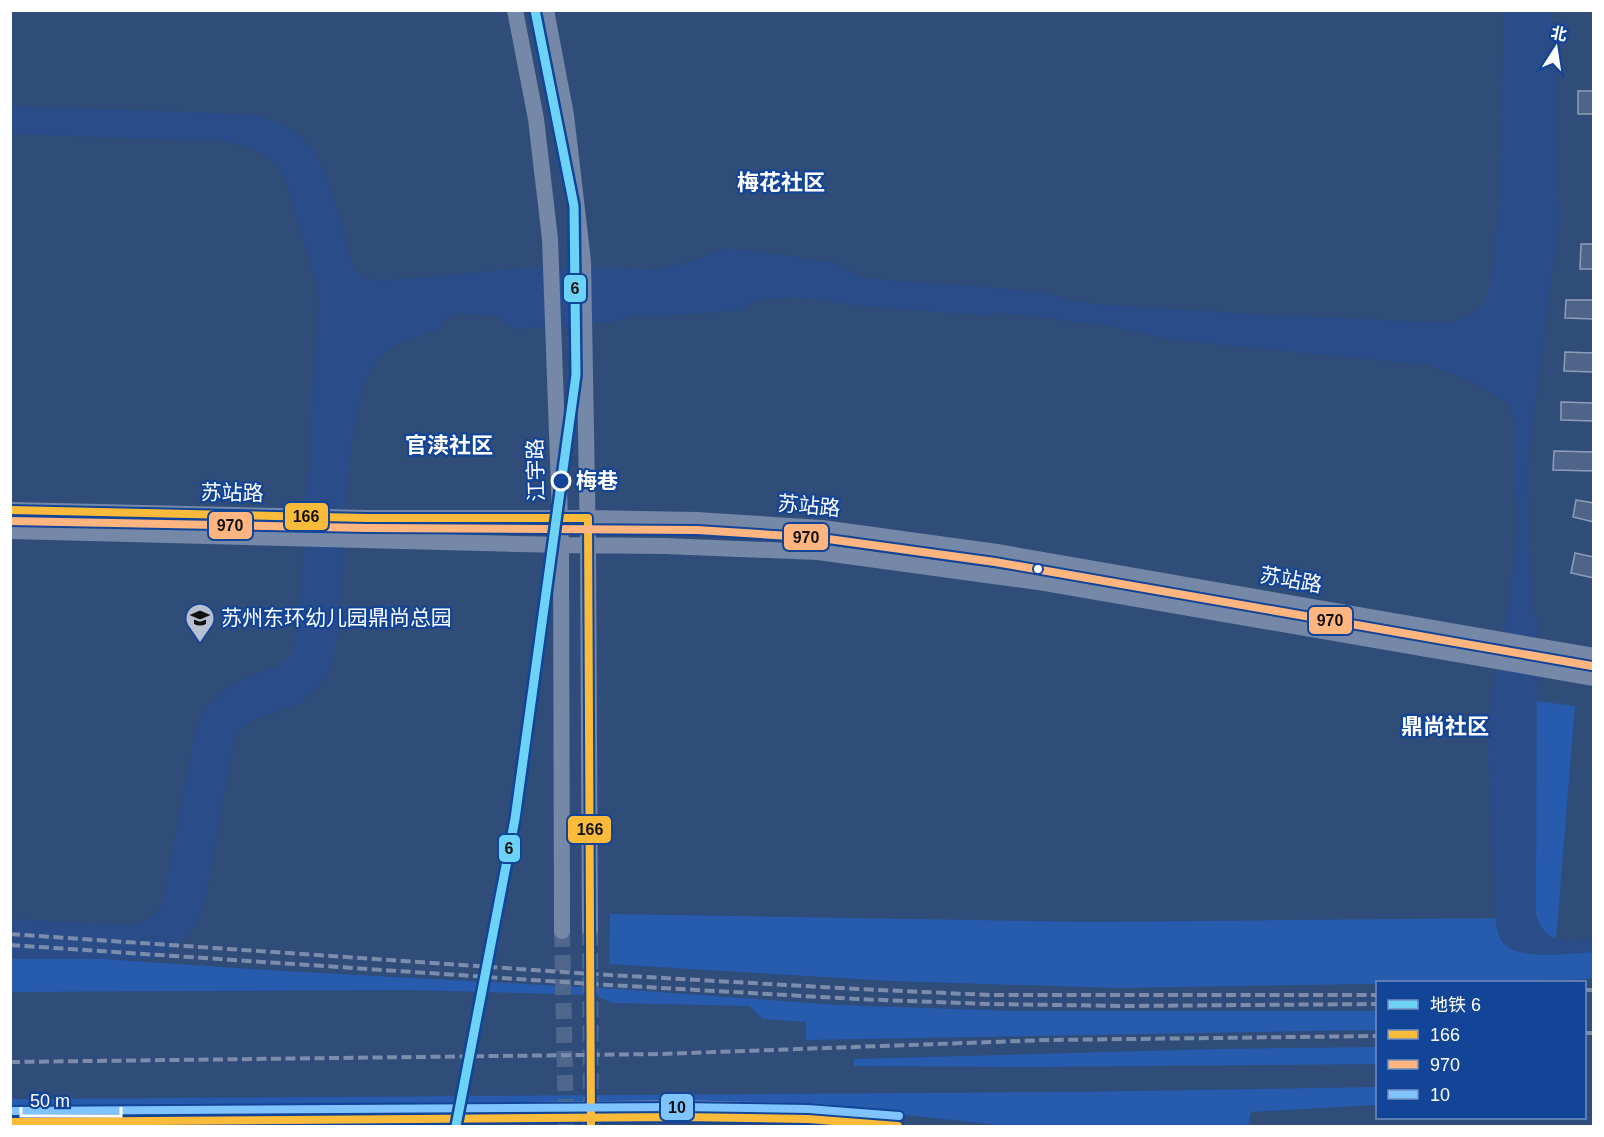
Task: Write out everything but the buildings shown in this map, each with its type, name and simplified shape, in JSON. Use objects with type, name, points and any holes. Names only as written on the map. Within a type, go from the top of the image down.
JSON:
[{"type":"highway","points":[[165,1121],[281,1115],[680,1110],[825,1114],[884,1126]]},
{"type":"main road","name":"江宇路","points":[[515,10],[536,119],[549,229],[561,545],[562,931]]},
{"type":"main road","points":[[546,10],[566,115],[583,261],[588,518],[590,929]]},
{"type":"main road","name":"苏站路","points":[[10,510],[367,518],[697,520],[822,528],[997,552],[1593,656]]},
{"type":"main road","name":"苏站路","points":[[10,531],[284,539],[588,544],[818,552],[1045,583],[1593,678]]},
{"type":"main road","points":[[10,1122],[679,1117],[808,1119],[898,1126]]},
{"type":"shaded area","points":[[1504,11],[1551,11],[1554,32],[1549,53],[1557,70],[1555,116],[1559,221],[1527,468],[1532,608],[1537,620],[1536,914],[1544,932],[1550,936],[1565,940],[1593,939],[1593,952],[1547,955],[1522,953],[1504,944],[1500,938],[1495,918],[1488,754],[1491,695],[1510,599],[1518,519],[1514,489],[1514,422],[1509,404],[1469,380],[1429,365],[1174,340],[1109,326],[997,312],[995,316],[874,307],[803,298],[777,298],[748,304],[746,310],[663,316],[634,315],[611,322],[514,329],[497,316],[458,313],[444,321],[439,329],[398,344],[385,352],[374,364],[362,387],[352,441],[339,628],[331,668],[319,686],[300,703],[253,720],[238,732],[234,739],[204,905],[196,923],[187,936],[158,959],[11,959],[10,919],[128,925],[146,920],[155,913],[164,896],[195,732],[203,712],[222,691],[280,665],[293,652],[302,574],[306,489],[311,456],[313,373],[319,305],[317,285],[285,179],[266,156],[250,148],[221,141],[11,134],[11,106],[240,114],[265,118],[285,126],[301,137],[323,168],[337,208],[348,251],[357,272],[376,281],[526,268],[654,270],[692,262],[732,248],[836,263],[861,278],[1043,292],[1072,301],[1093,304],[1451,323],[1476,312],[1485,301],[1491,283],[1499,208]]},
{"type":"shaded area","points":[[1536,701],[1575,706],[1556,940],[1543,929],[1536,914]]},
{"type":"shaded area","points":[[610,914],[1092,922],[1495,918],[1504,944],[1535,954],[1593,952],[1594,979],[1376,981],[1376,984],[1118,988],[890,981],[609,964]]},
{"type":"shaded area","points":[[10,953],[619,989],[837,1005],[1016,1011],[1376,1011],[1376,1030],[806,1040],[806,1022],[763,1019],[749,1006],[612,1003],[595,995],[409,990],[11,992]]},
{"type":"shaded area","points":[[1376,1047],[1376,1064],[854,1066],[854,1059]]},
{"type":"shaded area","points":[[1376,1087],[1376,1105],[1251,1112],[1248,1126],[1008,1126],[841,1108],[387,1110],[11,1115],[10,1099],[1070,1092]]},
{"type":"tunnel","points":[[590,929],[591,1126]]},
{"type":"tunnel","points":[[562,931],[566,1126]]},
{"type":"railway","points":[[10,934],[593,974],[990,995],[1376,995]]},
{"type":"railway","points":[[10,945],[592,984],[856,999],[1124,1006],[1376,1004]]},
{"type":"railway","points":[[1586,990],[1594,990]]},
{"type":"railway","points":[[1586,1033],[1594,1033]]},
{"type":"railway","points":[[10,1062],[661,1054],[1048,1040],[1376,1036]]},
{"type":"metro line","name":"6","points":[[456,1126],[515,819],[576,375],[574,206],[535,10]]},
{"type":"transit line","name":"166","points":[[10,510],[367,518],[588,518],[591,1126]]},
{"type":"transit line","name":"970","points":[[10,521],[367,528],[697,530],[821,538],[995,562],[1592,666]]},
{"type":"transit line","name":"10","points":[[10,1111],[679,1107],[808,1109],[899,1116]]},
{"type":"transit line","name":"166","points":[[10,1122],[679,1117],[808,1119],[898,1126]]},
{"type":"place","name":"梅巷","points":[[561,481]]},
{"type":"place","name":"苏州东环幼儿园鼎尚总园","points":[[200,644]]},
{"type":"district","name":"梅花社区","points":[[781,182]]},
{"type":"district","name":"官渎社区","points":[[449,445]]},
{"type":"district","name":"鼎尚社区","points":[[1445,726]]}]
